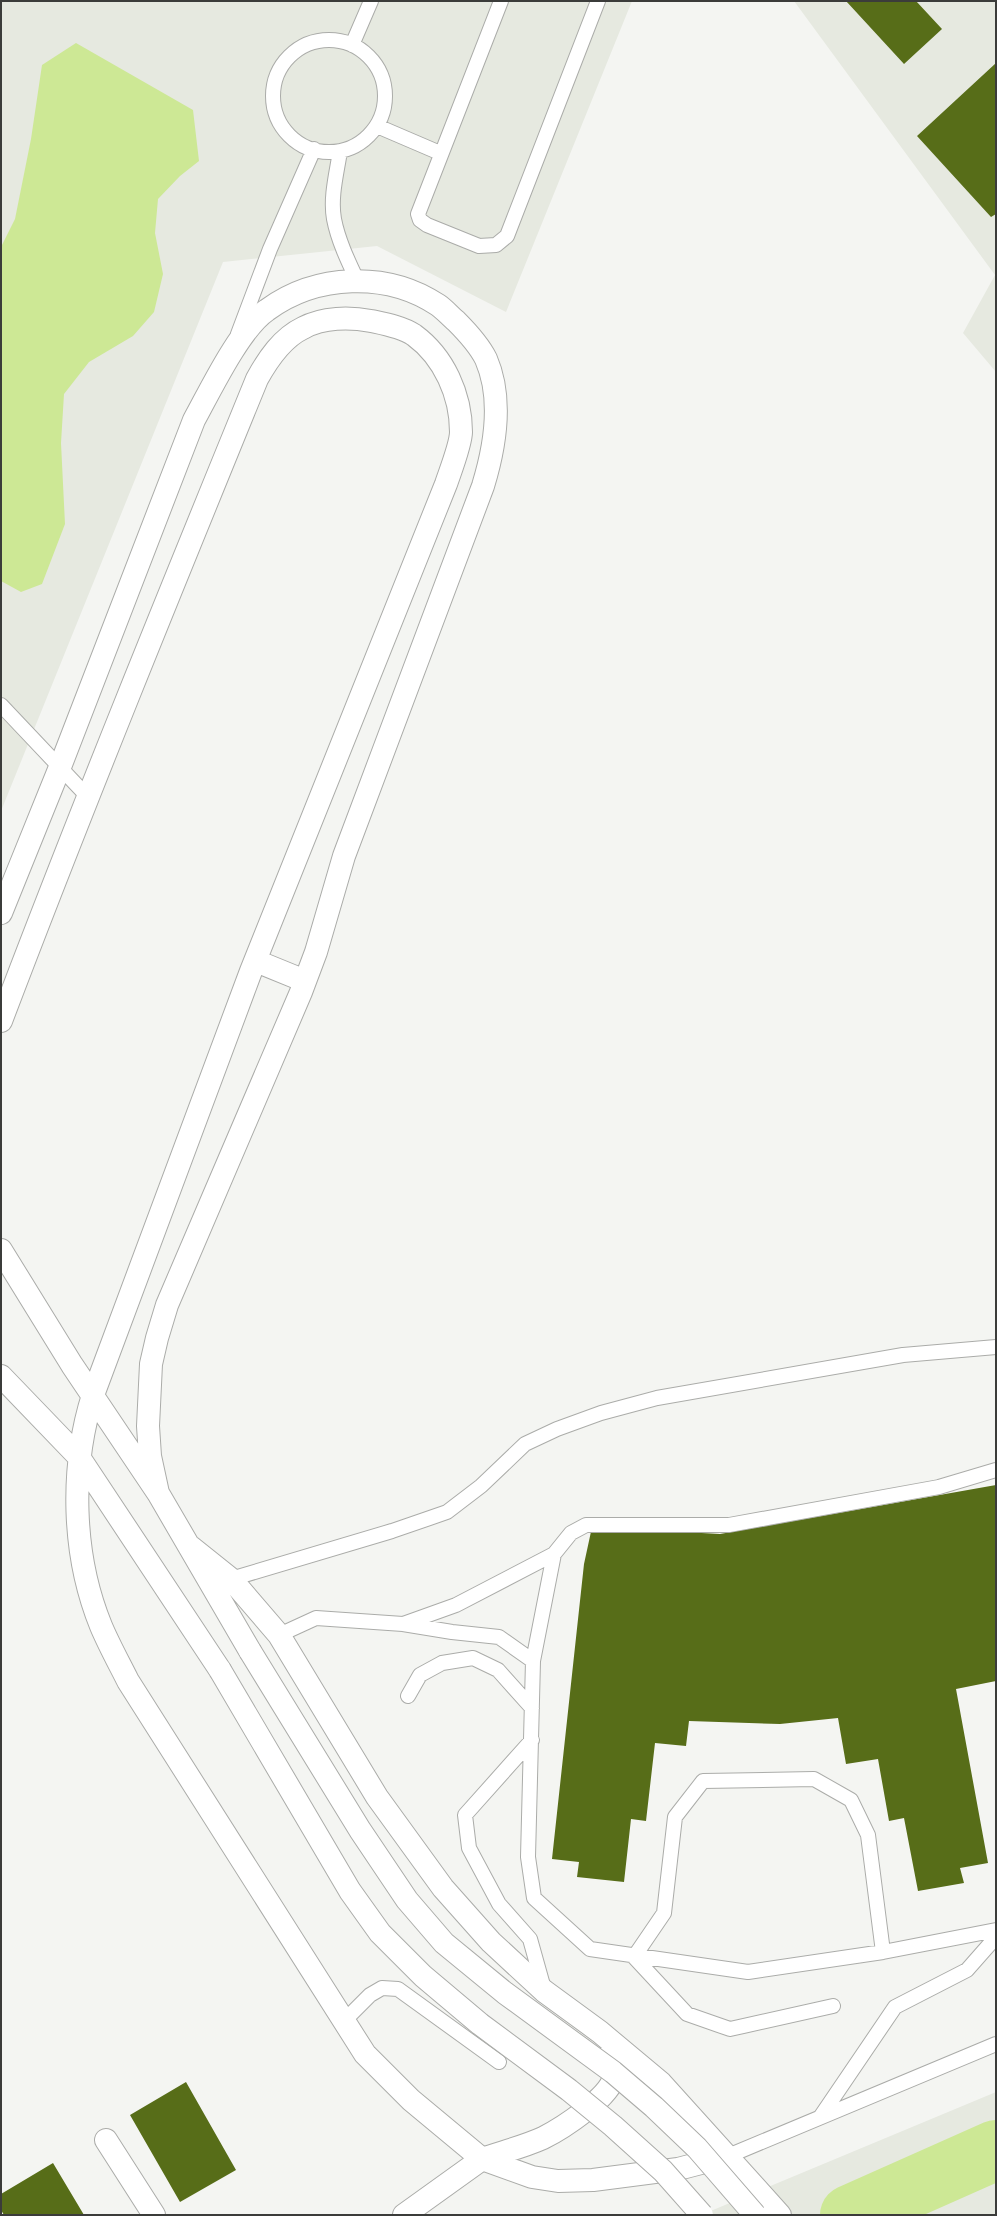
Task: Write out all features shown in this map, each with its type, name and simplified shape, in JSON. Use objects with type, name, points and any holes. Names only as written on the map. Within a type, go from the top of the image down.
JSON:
[{"type":"main road","points":[[1,913],[60,767],[194,420],[219,373],[253,322],[266,310],[285,299],[306,290],[333,282],[357,280],[409,290],[438,305],[466,331],[485,358],[489,369],[496,428],[494,447],[483,486],[344,856],[316,952],[305,981],[167,1305],[151,1364],[148,1426],[150,1456],[158,1493]]},
{"type":"main road","points":[[1,1021],[88,796],[254,386],[269,357],[303,328],[328,320],[356,318],[391,325],[413,334],[435,353],[450,378],[458,406],[461,433],[446,484],[256,961],[93,1395],[84,1425],[79,1457],[78,1514],[85,1571],[101,1626],[128,1681],[365,2054],[411,2100],[482,2159],[532,2177],[558,2181],[593,2180],[678,2169],[728,2156]]},
{"type":"main road","points":[[256,961],[305,981]]},
{"type":"main road","points":[[1,1250],[93,1395],[158,1493],[191,1547],[250,1651],[360,1830],[407,1900],[444,1943],[505,1993],[613,2072],[654,2107],[697,2148],[768,2211]]},
{"type":"main road","points":[[1,1376],[79,1457],[220,1670],[350,1891],[380,1933],[423,1976],[480,2024],[569,2090],[613,2126],[663,2170],[702,2215]]},
{"type":"main road","points":[[191,1547],[231,1579],[279,1635],[377,1797],[443,1888],[491,1942],[544,1991],[600,2032],[661,2084],[728,2156],[768,2211]]},
{"type":"main road","points":[[404,2215],[482,2159],[544,2138],[562,2127],[595,2102],[607,2089],[614,2077],[613,2061],[600,2032]]},
{"type":"main road","points":[[106,2140],[154,2215]]},
{"type":"lane","points":[[352,45],[371,1]]},
{"type":"lane","points":[[501,1],[418,210],[420,220],[479,246],[496,245],[507,236],[598,1]]},
{"type":"lane","points":[[337,40],[352,45],[365,54],[376,66],[382,80],[385,96],[383,112],[376,126],[366,138],[353,147],[332,153],[314,149],[293,138],[282,126],[276,112],[274,96],[276,80],[282,66],[292,53],[306,45],[321,41],[337,40]]},
{"type":"lane","points":[[376,126],[440,153]]},
{"type":"lane","points":[[227,363],[270,249],[314,149]]},
{"type":"lane","points":[[340,151],[333,200],[334,219],[347,258],[357,280]]},
{"type":"lane","points":[[1,705],[88,796]]},
{"type":"lane","points":[[231,1579],[392,1531],[447,1512],[481,1486],[525,1444],[557,1429],[600,1413],[658,1398],[903,1356],[996,1347]]},
{"type":"lane","points":[[403,1624],[456,1604],[554,1554],[571,1533],[586,1525],[729,1525],[939,1487],[996,1470]]},
{"type":"lane","points":[[554,1554],[533,1661],[528,1857],[534,1898],[590,1948],[634,1957],[748,1972],[883,1952],[996,1930]]},
{"type":"lane","points":[[279,1635],[316,1618],[403,1624],[499,1638],[533,1661]]},
{"type":"lane","points":[[408,1696],[420,1675],[442,1662],[473,1658],[498,1670],[532,1708]]},
{"type":"lane","points":[[532,1740],[465,1815],[469,1848],[499,1904],[530,1939],[544,1991]]},
{"type":"lane","points":[[634,1957],[664,1913],[675,1818],[703,1781],[783,1779],[814,1779],[851,1800],[868,1835],[883,1952]]},
{"type":"lane","points":[[821,2116],[895,2007],[967,1970],[996,1937]]},
{"type":"lane","points":[[634,1957],[687,2014],[730,2030],[833,2006]]},
{"type":"lane","points":[[344,2022],[370,1994],[382,1988],[398,1989],[499,2062]]},
{"type":"lane","points":[[728,2156],[996,2044]]},
{"type":"shaded area","points":[[1,1],[632,1],[506,312],[377,246],[223,262],[1,811]]},
{"type":"shaded area","points":[[794,1],[996,1],[996,372],[963,333],[995,275]]},
{"type":"shaded area","points":[[76,43],[193,110],[199,161],[180,176],[158,199],[155,233],[163,274],[154,312],[133,336],[89,362],[64,394],[61,443],[65,524],[42,584],[21,592],[1,581],[1,247],[15,219],[31,139],[42,65]]},
{"type":"shaded area","points":[[996,2092],[996,2215],[701,2215]]},
{"type":"building","points":[[846,1],[916,1],[942,29],[904,64]]},
{"type":"building","points":[[996,63],[996,214],[991,217],[917,136]]},
{"type":"building","points":[[996,1485],[996,1681],[956,1689],[988,1863],[960,1868],[964,1883],[918,1891],[904,1818],[889,1821],[878,1759],[846,1764],[838,1718],[780,1724],[689,1721],[686,1746],[655,1743],[646,1821],[631,1819],[624,1882],[577,1877],[579,1862],[552,1859],[584,1564],[592,1527],[720,1534]]},
{"type":"building","points":[[186,2082],[236,2170],[180,2202],[130,2115]]},
{"type":"building","points":[[53,2163],[84,2215],[4,2215],[1,2210],[1,2194]]},
{"type":"waterway","points":[[850,2215],[996,2150]]}]
